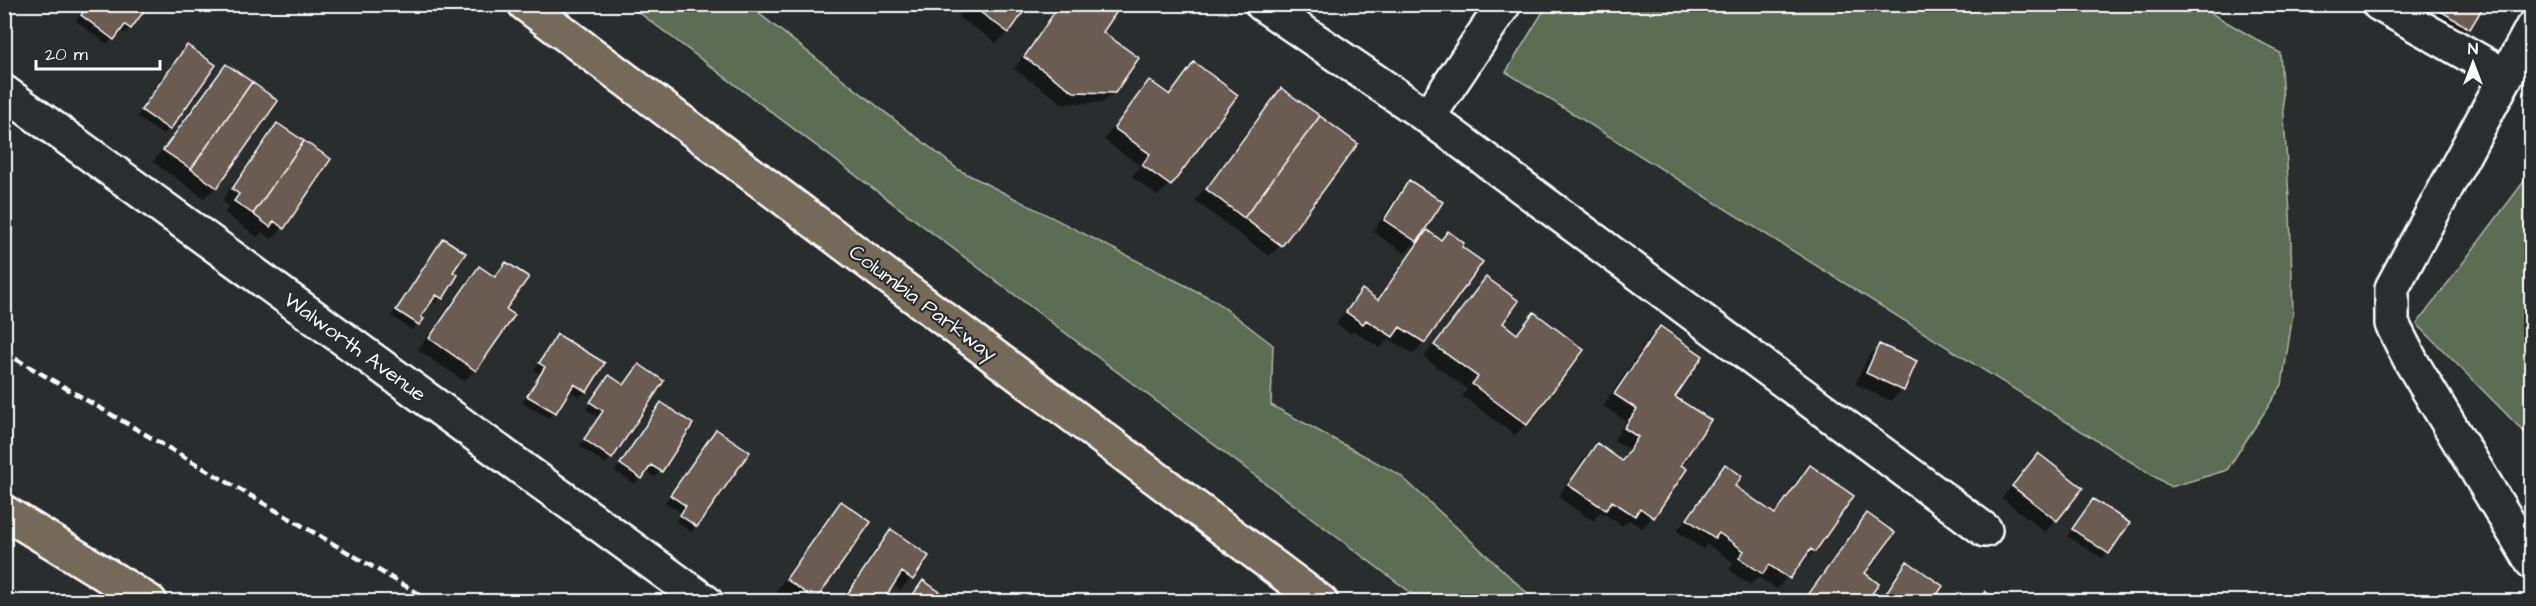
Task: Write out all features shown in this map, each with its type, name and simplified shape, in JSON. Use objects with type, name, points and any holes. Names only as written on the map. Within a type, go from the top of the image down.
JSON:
[{"type":"main road","name":"Columbia Parkway","points":[[525,4],[1321,602]]},
{"type":"main road","points":[[4,512],[150,602]]},
{"type":"street","points":[[1262,4],[1428,117],[1984,530]]},
{"type":"street","points":[[1428,117],[1504,4]]},
{"type":"street","points":[[2379,4],[2506,76]]},
{"type":"street","points":[[2532,28],[2392,288],[2392,324],[2412,363],[2532,562]]},
{"type":"street","name":"Walworth Avenue","points":[[4,92],[706,602]]},
{"type":"green space","points":[[629,5],[748,5],[959,170],[1214,300],[1273,345],[1271,405],[1400,475],[1536,601],[1422,601]]},
{"type":"green space","points":[[1547,5],[2197,5],[2280,53],[2290,213],[2293,313],[2282,385],[2227,470],[2171,487],[1506,72]]},
{"type":"green space","points":[[2531,172],[2531,439],[2417,324]]},
{"type":"building","points":[[89,4],[149,4],[131,29],[125,25],[114,40],[81,15]]},
{"type":"building","points":[[969,4],[1029,4],[1009,33]]},
{"type":"building","points":[[1060,4],[1122,4],[1103,32],[1139,58],[1115,93],[1074,92],[1024,57]]},
{"type":"building","points":[[2440,4],[2485,4],[2470,29],[2437,9]]},
{"type":"building","points":[[187,45],[216,65],[170,130],[141,110]]},
{"type":"building","points":[[1194,62],[1238,95],[1171,186],[1142,165],[1150,154],[1114,128],[1149,80],[1170,95]]},
{"type":"building","points":[[226,64],[252,82],[191,169],[163,150]]},
{"type":"building","points":[[252,82],[278,101],[217,188],[191,169]]},
{"type":"building","points":[[1281,88],[1320,116],[1244,218],[1206,189]]},
{"type":"building","points":[[1320,116],[1358,144],[1282,246],[1244,218]]},
{"type":"building","points":[[277,123],[304,141],[253,214],[234,201],[239,194],[232,189]]},
{"type":"building","points":[[304,141],[331,159],[284,229],[274,221],[270,227],[253,214]]},
{"type":"building","points":[[1409,180],[1443,202],[1417,242],[1384,220]]},
{"type":"building","points":[[1427,230],[1441,240],[1448,231],[1464,243],[1462,247],[1483,262],[1425,343],[1400,327],[1393,337],[1366,320],[1363,324],[1346,312],[1362,289],[1378,300]]},
{"type":"building","points":[[443,238],[466,253],[453,272],[458,275],[443,299],[436,295],[421,317],[424,319],[419,325],[396,310]]},
{"type":"building","points":[[506,262],[529,277],[506,309],[515,315],[476,371],[429,338],[479,266],[495,277]]},
{"type":"building","points":[[1486,277],[1519,301],[1503,323],[1517,334],[1534,312],[1584,350],[1527,425],[1472,384],[1478,377],[1434,345]]},
{"type":"building","points":[[1660,326],[1703,356],[1675,397],[1711,420],[1681,465],[1687,469],[1654,518],[1640,508],[1635,516],[1612,501],[1606,510],[1568,485],[1597,443],[1622,461],[1638,437],[1624,428],[1637,409],[1614,394]]},
{"type":"building","points":[[557,334],[605,363],[587,392],[574,384],[556,413],[527,396],[545,367],[539,363]]},
{"type":"building","points":[[1879,344],[1917,361],[1904,391],[1866,373]]},
{"type":"building","points":[[639,364],[664,381],[612,459],[584,439],[603,411],[590,402],[609,375],[624,385]]},
{"type":"building","points":[[661,402],[693,424],[662,472],[651,465],[642,479],[620,464]]},
{"type":"building","points":[[716,429],[750,452],[697,527],[680,515],[686,506],[670,495]]},
{"type":"building","points":[[2038,453],[2083,488],[2057,521],[2012,486]]},
{"type":"building","points":[[1725,464],[1742,476],[1735,486],[1775,514],[1810,465],[1854,496],[1815,552],[1811,549],[1790,579],[1769,565],[1763,574],[1739,558],[1744,551],[1719,533],[1715,538],[1687,519]]},
{"type":"building","points":[[2093,499],[2130,523],[2109,554],[2072,529]]},
{"type":"building","points":[[841,501],[871,522],[816,600],[786,579]]},
{"type":"building","points":[[1867,513],[1895,533],[1865,573],[1879,584],[1866,602],[1817,602],[1808,595]]},
{"type":"building","points":[[891,529],[929,556],[913,580],[902,572],[882,602],[842,602]]},
{"type":"building","points":[[1907,561],[1943,586],[1932,602],[1880,602]]},
{"type":"building","points":[[923,580],[954,602],[908,602]]},
{"type":"building","points":[[1985,591],[1990,595],[2001,602],[1978,602]]},
{"type":"railway","points":[[4,352],[433,602]]}]
